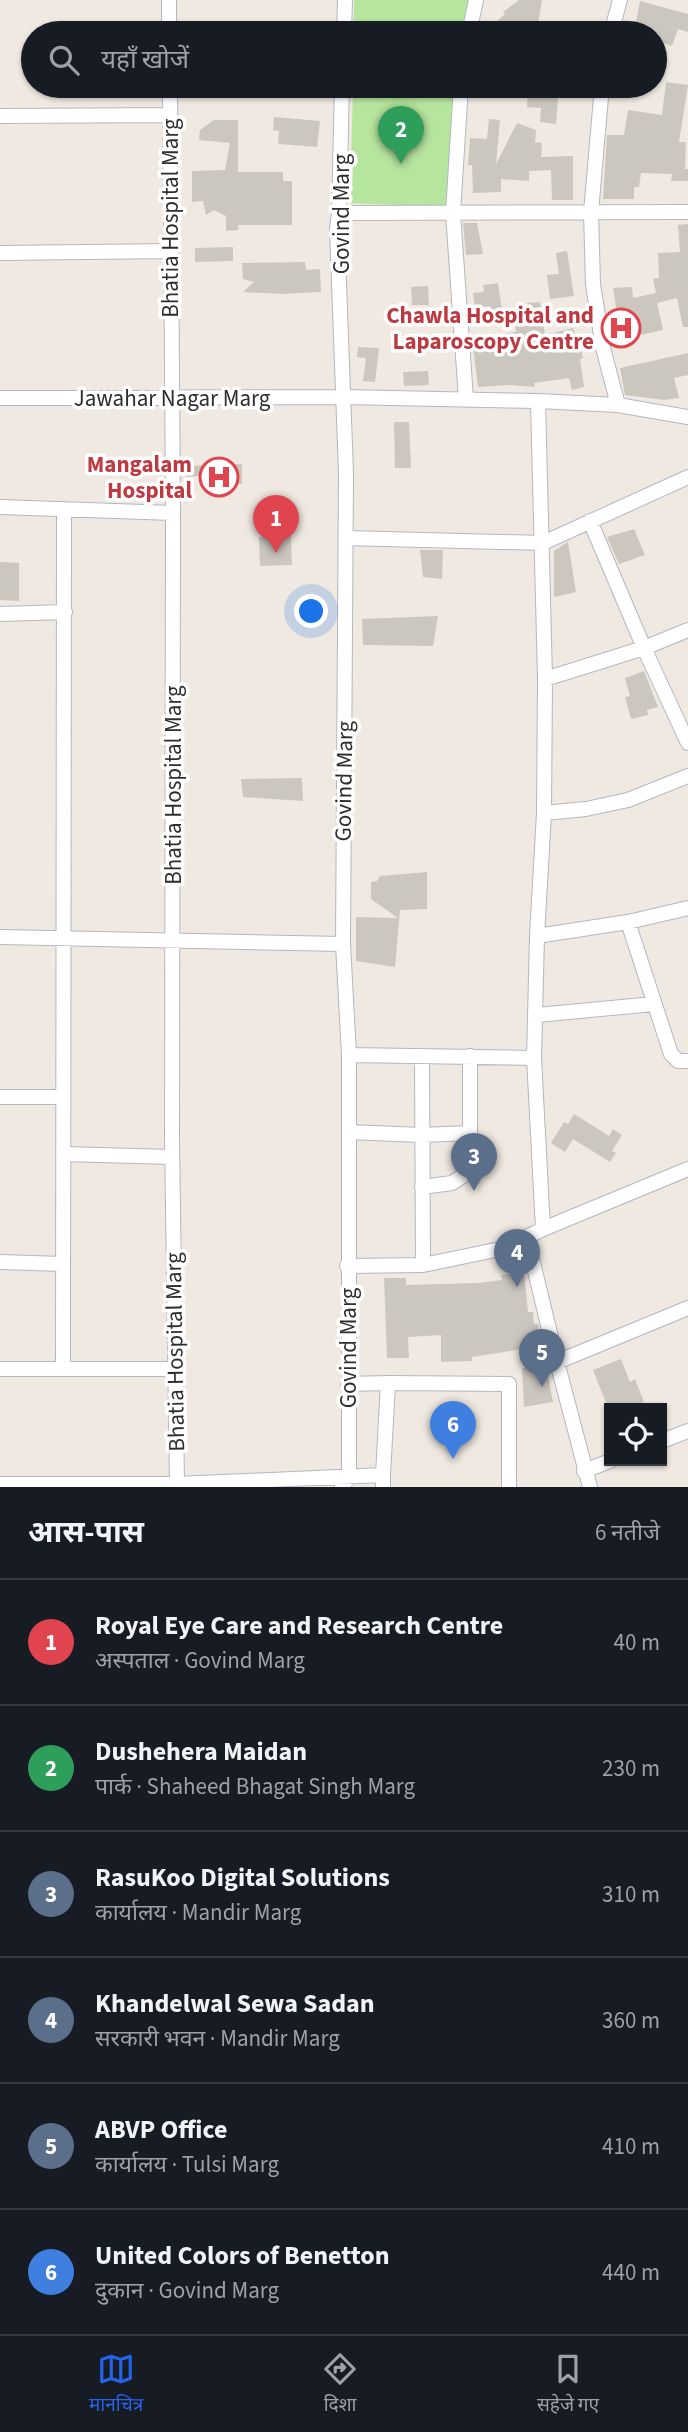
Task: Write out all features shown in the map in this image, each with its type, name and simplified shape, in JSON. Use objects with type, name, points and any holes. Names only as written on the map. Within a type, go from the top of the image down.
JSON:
[{"type":"street","points":[[169,0],[169,21]]},
{"type":"street","points":[[344,21],[345,0]]},
{"type":"street","points":[[472,21],[476,0]]},
{"type":"street","points":[[614,21],[620,0]]},
{"type":"street","name":"Bhatia Hospital Marg","points":[[170,98],[173,1157],[177,1484]]},
{"type":"street","name":"Govind Marg","points":[[342,98],[337,228],[346,538],[343,944],[349,1055],[347,1266],[350,1484]]},
{"type":"street","points":[[460,98],[453,213],[466,399]]},
{"type":"street","points":[[601,98],[591,212],[593,284],[603,348],[618,405]]},
{"type":"street","points":[[0,116],[170,115]]},
{"type":"street","points":[[339,213],[688,212]]},
{"type":"street","points":[[0,253],[170,251]]},
{"type":"street","name":"Jawahar Nagar Marg","points":[[0,398],[466,399],[618,405],[688,417]]},
{"type":"street","points":[[538,401],[545,679],[544,813],[534,1058],[544,1230]]},
{"type":"street","points":[[346,538],[543,543],[688,477]]},
{"type":"street","points":[[0,507],[173,513]]},
{"type":"street","points":[[63,1369],[64,509]]},
{"type":"street","points":[[590,521],[688,743]]},
{"type":"street","points":[[0,614],[65,612]]},
{"type":"street","points":[[545,679],[644,648],[688,630]]},
{"type":"street","points":[[544,813],[586,809],[628,800],[688,776]]},
{"type":"street","points":[[537,936],[628,922],[688,908]]},
{"type":"street","points":[[628,922],[671,1054],[678,1061],[688,1060]]},
{"type":"street","points":[[0,937],[343,944]]},
{"type":"street","points":[[537,1015],[654,1004]]},
{"type":"street","points":[[349,1055],[534,1058]]},
{"type":"street","points":[[422,1056],[423,1265]]},
{"type":"street","points":[[422,1187],[452,1182],[467,1173],[470,1056]]},
{"type":"street","points":[[0,1097],[63,1097]]},
{"type":"street","points":[[349,1132],[421,1135],[470,1133]]},
{"type":"street","points":[[63,1154],[173,1157]]},
{"type":"street","points":[[347,1266],[423,1265],[495,1251],[688,1169]]},
{"type":"street","points":[[527,1238],[556,1362],[590,1487]]},
{"type":"street","points":[[0,1262],[63,1264]]},
{"type":"street","points":[[556,1362],[688,1308]]},
{"type":"street","points":[[0,1369],[176,1369]]},
{"type":"street","points":[[0,1484],[350,1484],[383,1481],[388,1383]]},
{"type":"street","points":[[348,1384],[509,1384],[509,1487]]},
{"type":"street","points":[[667,1439],[688,1431]]},
{"type":"street","points":[[584,1471],[604,1463]]},
{"type":"green space","points":[[354,0],[474,0],[471,21],[354,21]]},
{"type":"green space","points":[[353,98],[460,98],[446,207],[350,203]]},
{"type":"building","points":[[519,0],[542,0],[538,21],[497,21],[505,14],[503,12]]},
{"type":"building","points":[[640,1],[688,14],[688,32],[678,29],[672,46],[667,44],[667,21],[636,21]]},
{"type":"building","points":[[667,82],[688,85],[679,142],[686,142],[685,169],[688,169],[688,181],[671,181],[672,174],[641,173],[639,187],[634,187],[634,199],[603,199],[607,135],[624,135],[628,110],[662,115],[664,98],[667,98]]},
{"type":"building","points":[[527,98],[558,98],[556,124],[540,122],[541,108],[527,107]]},
{"type":"building","points":[[274,117],[320,121],[317,147],[278,144],[279,131],[273,130]]},
{"type":"building","points":[[489,119],[500,120],[496,164],[517,123],[536,130],[535,142],[542,143],[541,157],[573,156],[573,200],[552,200],[551,170],[529,171],[529,181],[501,179],[501,192],[473,193],[472,165],[468,165],[470,138],[487,139]]},
{"type":"building","points":[[214,120],[238,120],[238,172],[283,172],[283,181],[292,181],[292,225],[238,225],[238,230],[226,231],[226,216],[214,210],[206,215],[203,201],[192,202],[192,171],[225,170],[230,143],[199,140],[200,130]]},
{"type":"building","points":[[463,223],[477,223],[483,254],[466,255]]},
{"type":"building","points":[[688,224],[688,327],[683,327],[677,298],[657,303],[663,330],[618,340],[612,314],[617,313],[613,288],[632,287],[633,298],[656,293],[653,279],[659,278],[658,253],[680,252],[678,225]]},
{"type":"building","points":[[233,247],[233,261],[195,262],[195,248]]},
{"type":"building","points":[[567,251],[574,296],[550,299],[547,275],[559,274],[556,253]]},
{"type":"building","points":[[305,262],[306,270],[320,269],[321,292],[243,292],[254,282],[243,279],[242,263]]},
{"type":"building","points":[[498,283],[502,310],[491,312],[490,306],[475,308],[473,293],[484,292],[483,285]]},
{"type":"building","points":[[428,286],[429,305],[412,305],[411,287]]},
{"type":"building","points":[[540,302],[545,335],[573,328],[575,335],[578,335],[583,358],[580,359],[584,387],[572,390],[569,378],[534,383],[535,387],[478,387],[472,338],[516,332],[515,318],[529,316],[527,303]]},
{"type":"building","points":[[358,347],[379,348],[375,382],[363,381],[366,358],[357,357]]},
{"type":"building","points":[[688,353],[688,375],[674,378],[679,398],[664,400],[625,395],[620,368]]},
{"type":"building","points":[[428,371],[429,385],[404,386],[403,372]]},
{"type":"building","points":[[394,422],[409,422],[411,468],[395,468]]},
{"type":"building","points":[[242,464],[242,484],[200,486],[199,476],[186,477],[186,466]]},
{"type":"building","points":[[634,529],[645,555],[619,564],[607,537]]},
{"type":"building","points":[[291,536],[292,565],[260,566],[259,537]]},
{"type":"building","points":[[568,542],[576,592],[554,597],[554,551]]},
{"type":"building","points":[[420,550],[443,550],[442,579],[423,577]]},
{"type":"building","points":[[0,562],[19,563],[19,601],[0,600]]},
{"type":"building","points":[[438,616],[433,646],[363,645],[362,619]]},
{"type":"building","points":[[644,671],[658,707],[647,710],[648,715],[631,719],[625,697],[630,696],[625,678]]},
{"type":"building","points":[[302,778],[303,801],[243,797],[241,779]]},
{"type":"building","points":[[427,872],[427,909],[400,910],[395,967],[356,961],[356,917],[398,918],[371,899],[371,882],[377,881],[380,876]]},
{"type":"building","points":[[574,1114],[609,1136],[613,1129],[622,1135],[612,1151],[616,1153],[610,1162],[573,1139],[565,1152],[551,1143],[564,1122],[568,1124]]},
{"type":"building","points":[[524,1272],[528,1312],[533,1312],[534,1324],[538,1324],[541,1346],[472,1357],[472,1361],[441,1362],[441,1335],[408,1337],[409,1358],[387,1358],[384,1278],[406,1278],[406,1285],[478,1283],[502,1280],[501,1275]]},
{"type":"building","points":[[621,1359],[630,1382],[635,1379],[644,1402],[606,1403],[593,1370]]},
{"type":"building","points":[[546,1366],[553,1402],[524,1407],[522,1368]]},
{"type":"place","name":"Dushehera Maidan","points":[[401,164]]},
{"type":"place","name":"Chawla Hospital and Laparoscopy Centre","points":[[621,328]]},
{"type":"place","name":"Mangalam Hospital","points":[[219,477]]},
{"type":"place","name":"Royal Eye Care and Research Centre","points":[[276,553]]},
{"type":"place","name":"RasuKoo Digital Solutions","points":[[474,1191]]},
{"type":"place","name":"Khandelwal Sewa Sadan","points":[[517,1287]]},
{"type":"place","name":"ABVP Office","points":[[542,1387]]},
{"type":"place","name":"United Colors of Benetton","points":[[453,1459]]}]
